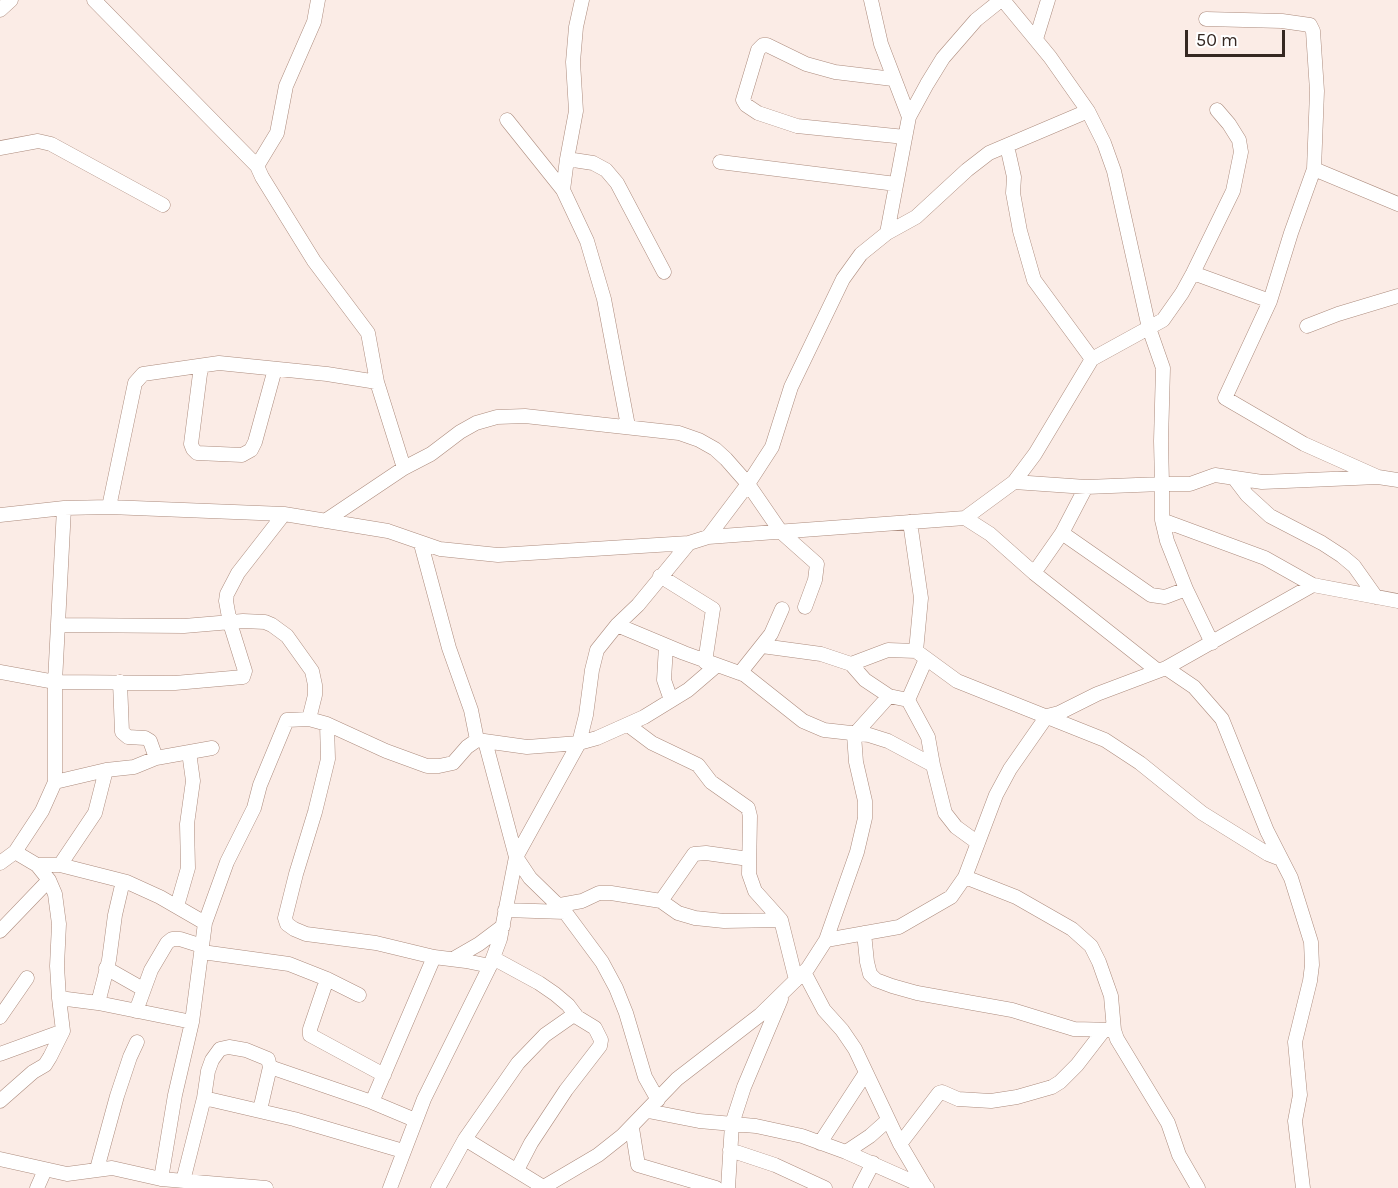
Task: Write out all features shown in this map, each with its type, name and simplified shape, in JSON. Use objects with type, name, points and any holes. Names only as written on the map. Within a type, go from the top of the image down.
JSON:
[{"type":"street","points":[[0,9],[11,0]]},
{"type":"street","points":[[94,0],[257,166],[314,261],[368,333],[377,382],[404,468]]},
{"type":"street","points":[[257,166],[277,133],[286,86],[314,22],[318,0]]},
{"type":"street","points":[[564,190],[576,111],[573,62],[576,27],[582,0]]},
{"type":"street","points":[[871,0],[881,44],[909,117]]},
{"type":"street","points":[[887,233],[909,117],[943,58],[976,20],[1002,0],[1035,39],[1088,111],[1104,143],[1120,190],[1149,328],[1163,368],[1162,520],[1167,541],[1186,589],[1212,643]]},
{"type":"street","points":[[1035,39],[1048,0]]},
{"type":"street","points":[[1206,19],[1282,21],[1310,25],[1313,31],[1317,92],[1314,169],[1270,301],[1225,398],[1304,444],[1378,477]]},
{"type":"street","points":[[893,79],[835,72],[806,64],[763,45],[758,50],[743,100],[746,105],[758,113],[797,126],[905,137]]},
{"type":"street","points":[[0,515],[64,508],[109,507],[284,514],[388,531],[440,549],[498,555],[689,543],[708,537],[965,518],[1014,482],[1035,454],[1092,359],[1163,320],[1193,273],[1233,191],[1241,152],[1239,140],[1217,110]]},
{"type":"street","points":[[708,537],[748,484],[772,447],[791,387],[843,279],[861,254],[887,233],[916,217],[989,153],[1088,111]]},
{"type":"street","points":[[507,120],[564,190],[586,241],[604,299],[628,426]]},
{"type":"street","points":[[0,148],[38,141],[51,144],[163,205]]},
{"type":"street","points":[[1007,146],[1014,177],[1013,193],[1020,231],[1034,280],[1092,359]]},
{"type":"street","points":[[567,159],[593,163],[606,170],[617,183],[664,272]]},
{"type":"street","points":[[720,162],[896,184]]},
{"type":"street","points":[[1314,169],[1398,204]]},
{"type":"street","points":[[1193,273],[1270,301]]},
{"type":"street","points":[[1308,326],[1338,314],[1398,296]]},
{"type":"street","points":[[109,507],[136,380],[143,374],[219,363],[327,374],[377,382]]},
{"type":"street","points":[[201,366],[191,444],[193,449],[197,453],[242,455],[252,450],[275,369]]},
{"type":"street","points":[[325,521],[404,468],[431,454],[460,432],[476,423],[497,417],[525,416],[679,433],[716,449],[748,484],[781,532],[817,564],[815,580],[805,607]]},
{"type":"street","points":[[1014,482],[1086,487],[1190,484],[1215,475],[1262,482],[1378,477],[1398,480]]},
{"type":"street","points":[[1233,478],[1247,495],[1270,516],[1342,556],[1354,566],[1376,597]]},
{"type":"street","points":[[1034,573],[1062,533],[1086,487]]},
{"type":"street","points":[[0,863],[15,852],[42,811],[55,782],[55,682],[64,508]]},
{"type":"street","points":[[0,672],[55,682],[175,683],[243,677],[245,671],[226,602],[233,580],[284,514]]},
{"type":"street","points":[[965,518],[990,534],[1034,573],[1162,669],[1194,687],[1222,719],[1238,764],[1291,878],[1311,942],[1310,981],[1295,1042],[1300,1095],[1295,1121],[1303,1188]]},
{"type":"street","points":[[1162,520],[1265,558],[1313,585],[1398,601]]},
{"type":"street","points":[[910,522],[921,598],[921,655],[908,700],[928,737],[945,813],[956,827],[978,843]]},
{"type":"street","points":[[1062,533],[1151,595],[1166,597],[1186,589]]},
{"type":"street","points":[[390,1188],[424,1099],[492,962],[503,926],[516,857],[579,743],[586,715],[594,657],[617,625],[638,605],[689,543]]},
{"type":"street","points":[[421,544],[449,648],[481,740],[516,857],[530,878],[562,908],[602,962],[627,1013],[645,1077],[658,1100]]},
{"type":"street","points":[[163,1182],[175,1095],[192,1022],[205,923],[231,851],[254,808],[284,723],[295,718],[327,724],[386,751],[433,767],[453,763],[467,747],[481,740],[527,747],[579,743],[597,738],[628,725],[688,690],[711,664],[713,609],[660,576]]},
{"type":"street","points":[[826,940],[899,927],[915,920],[951,897],[965,877],[996,795],[1010,769],[1047,716],[1162,669],[1313,585]]},
{"type":"street","points":[[740,673],[771,634],[782,609]]},
{"type":"street","points":[[58,625],[184,626],[243,621],[265,622],[279,630],[291,641],[307,663],[314,678],[315,695],[309,719]]},
{"type":"street","points":[[617,625],[711,664],[740,673],[803,721],[825,730],[869,735],[888,741],[933,765]]},
{"type":"street","points":[[666,646],[664,681],[671,700]]},
{"type":"street","points":[[762,646],[821,654],[851,663],[865,680],[889,696],[908,700]]},
{"type":"street","points":[[851,663],[888,650],[921,655],[957,681],[1105,740],[1120,749],[1202,813],[1281,859]]},
{"type":"street","points":[[120,682],[122,732],[128,737],[145,738],[150,741],[156,758]]},
{"type":"street","points":[[465,1139],[542,1187],[598,1155],[632,1128],[677,1079],[760,1015],[800,976],[818,955],[826,940],[857,852],[865,818],[865,801],[856,762],[854,735],[889,696]]},
{"type":"street","points":[[327,724],[328,759],[296,874],[286,921],[294,930],[306,934],[376,943],[434,957],[492,962],[539,983],[564,1001],[575,1014],[597,1030],[600,1036],[601,1044],[566,1090],[531,1143],[517,1170]]},
{"type":"street","points":[[628,725],[652,743],[698,765],[714,784],[748,808],[750,816],[748,874],[755,891],[782,921],[800,976],[824,1010],[850,1040],[920,1186]]},
{"type":"street","points":[[55,782],[106,770],[134,767],[156,758],[212,748]]},
{"type":"street","points":[[177,906],[188,868],[187,824],[193,781],[189,752]]},
{"type":"street","points":[[60,865],[97,810],[106,770]]},
{"type":"street","points":[[0,1101],[24,1079],[45,1065],[63,1031],[59,998],[57,903],[49,880],[37,865],[15,852]]},
{"type":"street","points":[[661,901],[694,854],[706,853],[749,859]]},
{"type":"street","points":[[37,865],[60,865],[123,881],[142,888],[205,923]]},
{"type":"street","points":[[965,877],[1005,891],[1081,935],[1090,946],[1100,962],[1111,996],[1109,1030],[1140,1074],[1168,1123],[1179,1155],[1198,1188]]},
{"type":"street","points":[[0,931],[49,880]]},
{"type":"street","points":[[98,1003],[123,881]]},
{"type":"street","points":[[505,910],[562,908],[599,893],[661,901],[678,913],[695,918],[724,921],[782,921]]},
{"type":"street","points":[[453,959],[479,944],[503,926]]},
{"type":"street","points":[[864,933],[870,974],[876,980],[917,993],[1012,1010],[1074,1029],[1109,1030]]},
{"type":"street","points":[[136,1011],[143,989],[159,956],[170,940],[180,939],[202,949],[289,964],[359,995]]},
{"type":"street","points":[[372,1102],[434,957]]},
{"type":"street","points":[[106,969],[143,989]]},
{"type":"street","points":[[0,1017],[27,978]]},
{"type":"street","points":[[327,979],[310,1035],[384,1075]]},
{"type":"street","points":[[728,1188],[732,1124],[744,1087],[784,992]]},
{"type":"street","points":[[59,998],[98,1003],[192,1022]]},
{"type":"street","points":[[438,1188],[465,1139],[528,1051],[545,1035],[575,1014]]},
{"type":"street","points":[[900,1144],[939,1093],[942,1092],[958,1099],[991,1101],[1011,1099],[1052,1087],[1077,1065],[1109,1030]]},
{"type":"street","points":[[0,1054],[63,1031]]},
{"type":"street","points":[[98,1169],[117,1096],[137,1042]]},
{"type":"street","points":[[183,1181],[204,1098],[208,1071],[217,1051],[223,1047],[263,1055],[269,1061],[270,1067],[260,1110]]},
{"type":"street","points":[[270,1067],[372,1102],[416,1120]]},
{"type":"street","points":[[820,1143],[865,1074]]},
{"type":"street","points":[[204,1098],[260,1110],[403,1151]]},
{"type":"street","points":[[648,1111],[699,1121],[778,1130],[846,1152],[920,1186]]},
{"type":"street","points":[[846,1152],[870,1136],[888,1120]]},
{"type":"street","points":[[632,1128],[638,1165],[716,1188]]},
{"type":"street","points":[[730,1150],[775,1165],[825,1188]]},
{"type":"street","points":[[0,1159],[71,1175],[112,1168],[163,1182],[183,1181],[266,1188]]},
{"type":"street","points":[[860,1188],[873,1163]]},
{"type":"street","points":[[37,1188],[45,1170]]}]
